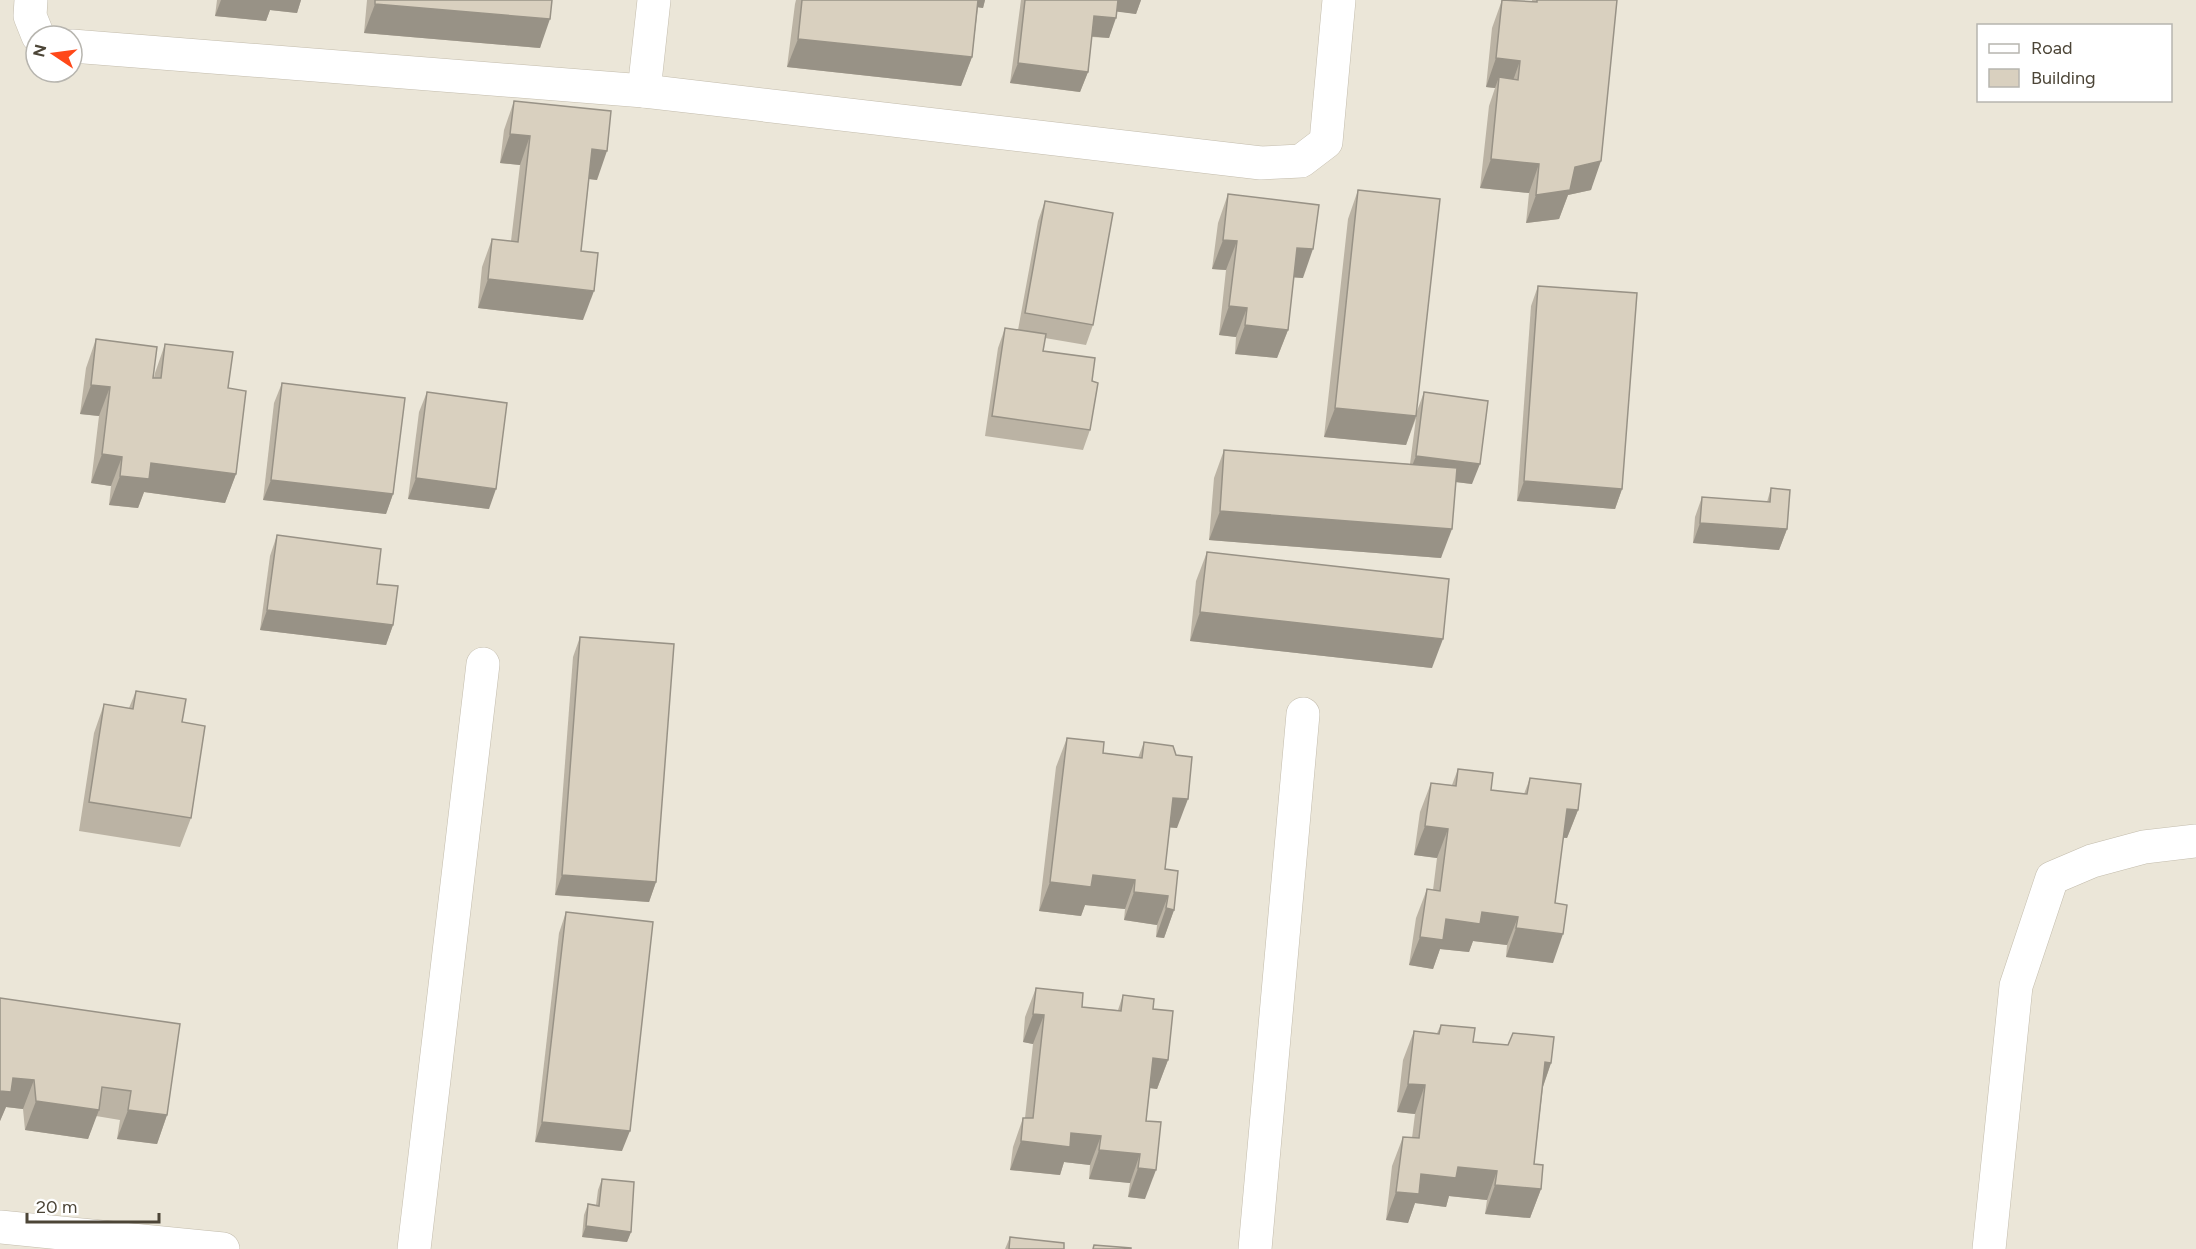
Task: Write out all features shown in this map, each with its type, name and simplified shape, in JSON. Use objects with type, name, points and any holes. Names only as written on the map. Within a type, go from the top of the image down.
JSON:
[{"type":"street","points":[[31,0],[30,16],[33,24]]},
{"type":"street","points":[[644,91],[654,0]]},
{"type":"street","points":[[84,47],[644,91],[1261,163],[1301,161],[1326,142],[1339,0]]},
{"type":"street","points":[[414,1249],[483,664]]},
{"type":"street","points":[[1255,1249],[1304,714]]},
{"type":"street","points":[[1989,1249],[2016,986],[2052,878],[2092,861],[2144,847],[2196,841]]},
{"type":"street","points":[[0,1227],[223,1249]]},
{"type":"shaded area","points":[[0,0],[2196,0],[2196,1249],[0,1249]]},
{"type":"building","points":[[375,0],[552,0],[550,19],[375,4]]},
{"type":"building","points":[[802,0],[978,0],[972,57],[798,39]]},
{"type":"building","points":[[1025,0],[1118,0],[1116,18],[1094,16],[1088,72],[1018,63]]},
{"type":"building","points":[[1502,0],[1537,2],[1537,0],[1617,0],[1601,161],[1575,167],[1570,190],[1536,195],[1539,164],[1491,159],[1499,77],[1518,80],[1520,61],[1496,58]]},
{"type":"building","points":[[514,101],[611,111],[607,151],[592,149],[581,251],[598,253],[594,291],[488,279],[492,239],[518,242],[530,136],[510,134]]},
{"type":"building","points":[[1358,190],[1440,199],[1416,416],[1335,408]]},
{"type":"building","points":[[1228,194],[1319,205],[1313,249],[1297,248],[1288,330],[1245,325],[1247,308],[1229,306],[1237,241],[1223,240]]},
{"type":"building","points":[[1045,201],[1113,213],[1093,325],[1025,313]]},
{"type":"building","points":[[1538,286],[1637,293],[1622,489],[1524,481]]},
{"type":"building","points":[[1005,328],[1046,334],[1043,351],[1095,358],[1092,381],[1098,383],[1090,430],[992,416]]},
{"type":"building","points":[[96,339],[157,347],[153,378],[161,378],[165,344],[233,352],[228,388],[246,391],[236,474],[151,463],[149,479],[120,476],[122,457],[102,454],[110,387],[91,385]]},
{"type":"building","points":[[282,383],[405,398],[393,494],[271,480]]},
{"type":"building","points":[[427,392],[507,403],[496,489],[416,478]]},
{"type":"building","points":[[1424,392],[1488,401],[1480,464],[1416,456]]},
{"type":"building","points":[[1224,450],[1457,468],[1452,529],[1220,511]]},
{"type":"building","points":[[1771,488],[1790,490],[1787,529],[1700,523],[1702,497],[1770,502]]},
{"type":"building","points":[[277,535],[381,549],[377,584],[398,586],[393,625],[267,610]]},
{"type":"building","points":[[1207,552],[1449,579],[1443,639],[1200,612]]},
{"type":"building","points":[[580,637],[674,644],[656,882],[562,875]]},
{"type":"building","points":[[136,691],[186,699],[182,722],[205,726],[191,818],[89,802],[104,704],[133,709]]},
{"type":"building","points":[[1067,738],[1104,742],[1103,753],[1142,758],[1144,742],[1173,746],[1176,755],[1192,757],[1188,799],[1173,798],[1165,869],[1178,871],[1174,910],[1166,908],[1168,896],[1134,892],[1135,880],[1093,875],[1091,887],[1050,882]]},
{"type":"building","points":[[1458,769],[1493,773],[1491,790],[1527,794],[1530,778],[1581,784],[1578,810],[1567,809],[1555,903],[1567,905],[1563,934],[1516,928],[1518,917],[1482,912],[1480,924],[1446,919],[1443,940],[1420,937],[1427,889],[1440,891],[1448,829],[1425,826],[1431,783],[1456,786]]},
{"type":"building","points":[[566,912],[653,922],[630,1131],[542,1122]]},
{"type":"building","points":[[1036,988],[1083,993],[1082,1007],[1121,1011],[1123,995],[1154,999],[1153,1009],[1173,1011],[1168,1060],[1153,1058],[1146,1121],[1161,1122],[1156,1170],[1138,1168],[1140,1154],[1099,1150],[1101,1136],[1071,1133],[1070,1147],[1021,1141],[1023,1118],[1033,1118],[1044,1015],[1033,1014]]},
{"type":"building","points":[[0,998],[180,1024],[167,1115],[128,1110],[131,1091],[102,1087],[99,1110],[36,1101],[34,1080],[13,1078],[11,1092],[0,1091]]},
{"type":"building","points":[[1441,1025],[1475,1028],[1473,1042],[1508,1045],[1513,1033],[1554,1037],[1551,1063],[1545,1062],[1534,1164],[1543,1165],[1541,1189],[1495,1185],[1497,1171],[1458,1167],[1456,1178],[1421,1174],[1419,1194],[1396,1192],[1403,1137],[1419,1138],[1425,1085],[1408,1084],[1414,1031],[1439,1034]]},
{"type":"building","points":[[602,1179],[634,1182],[631,1232],[586,1226],[588,1204],[599,1206]]},
{"type":"building","points":[[1010,1237],[1064,1243],[1064,1249],[1009,1249]]},
{"type":"building","points":[[1094,1245],[1131,1248],[1131,1249],[1093,1249]]}]
